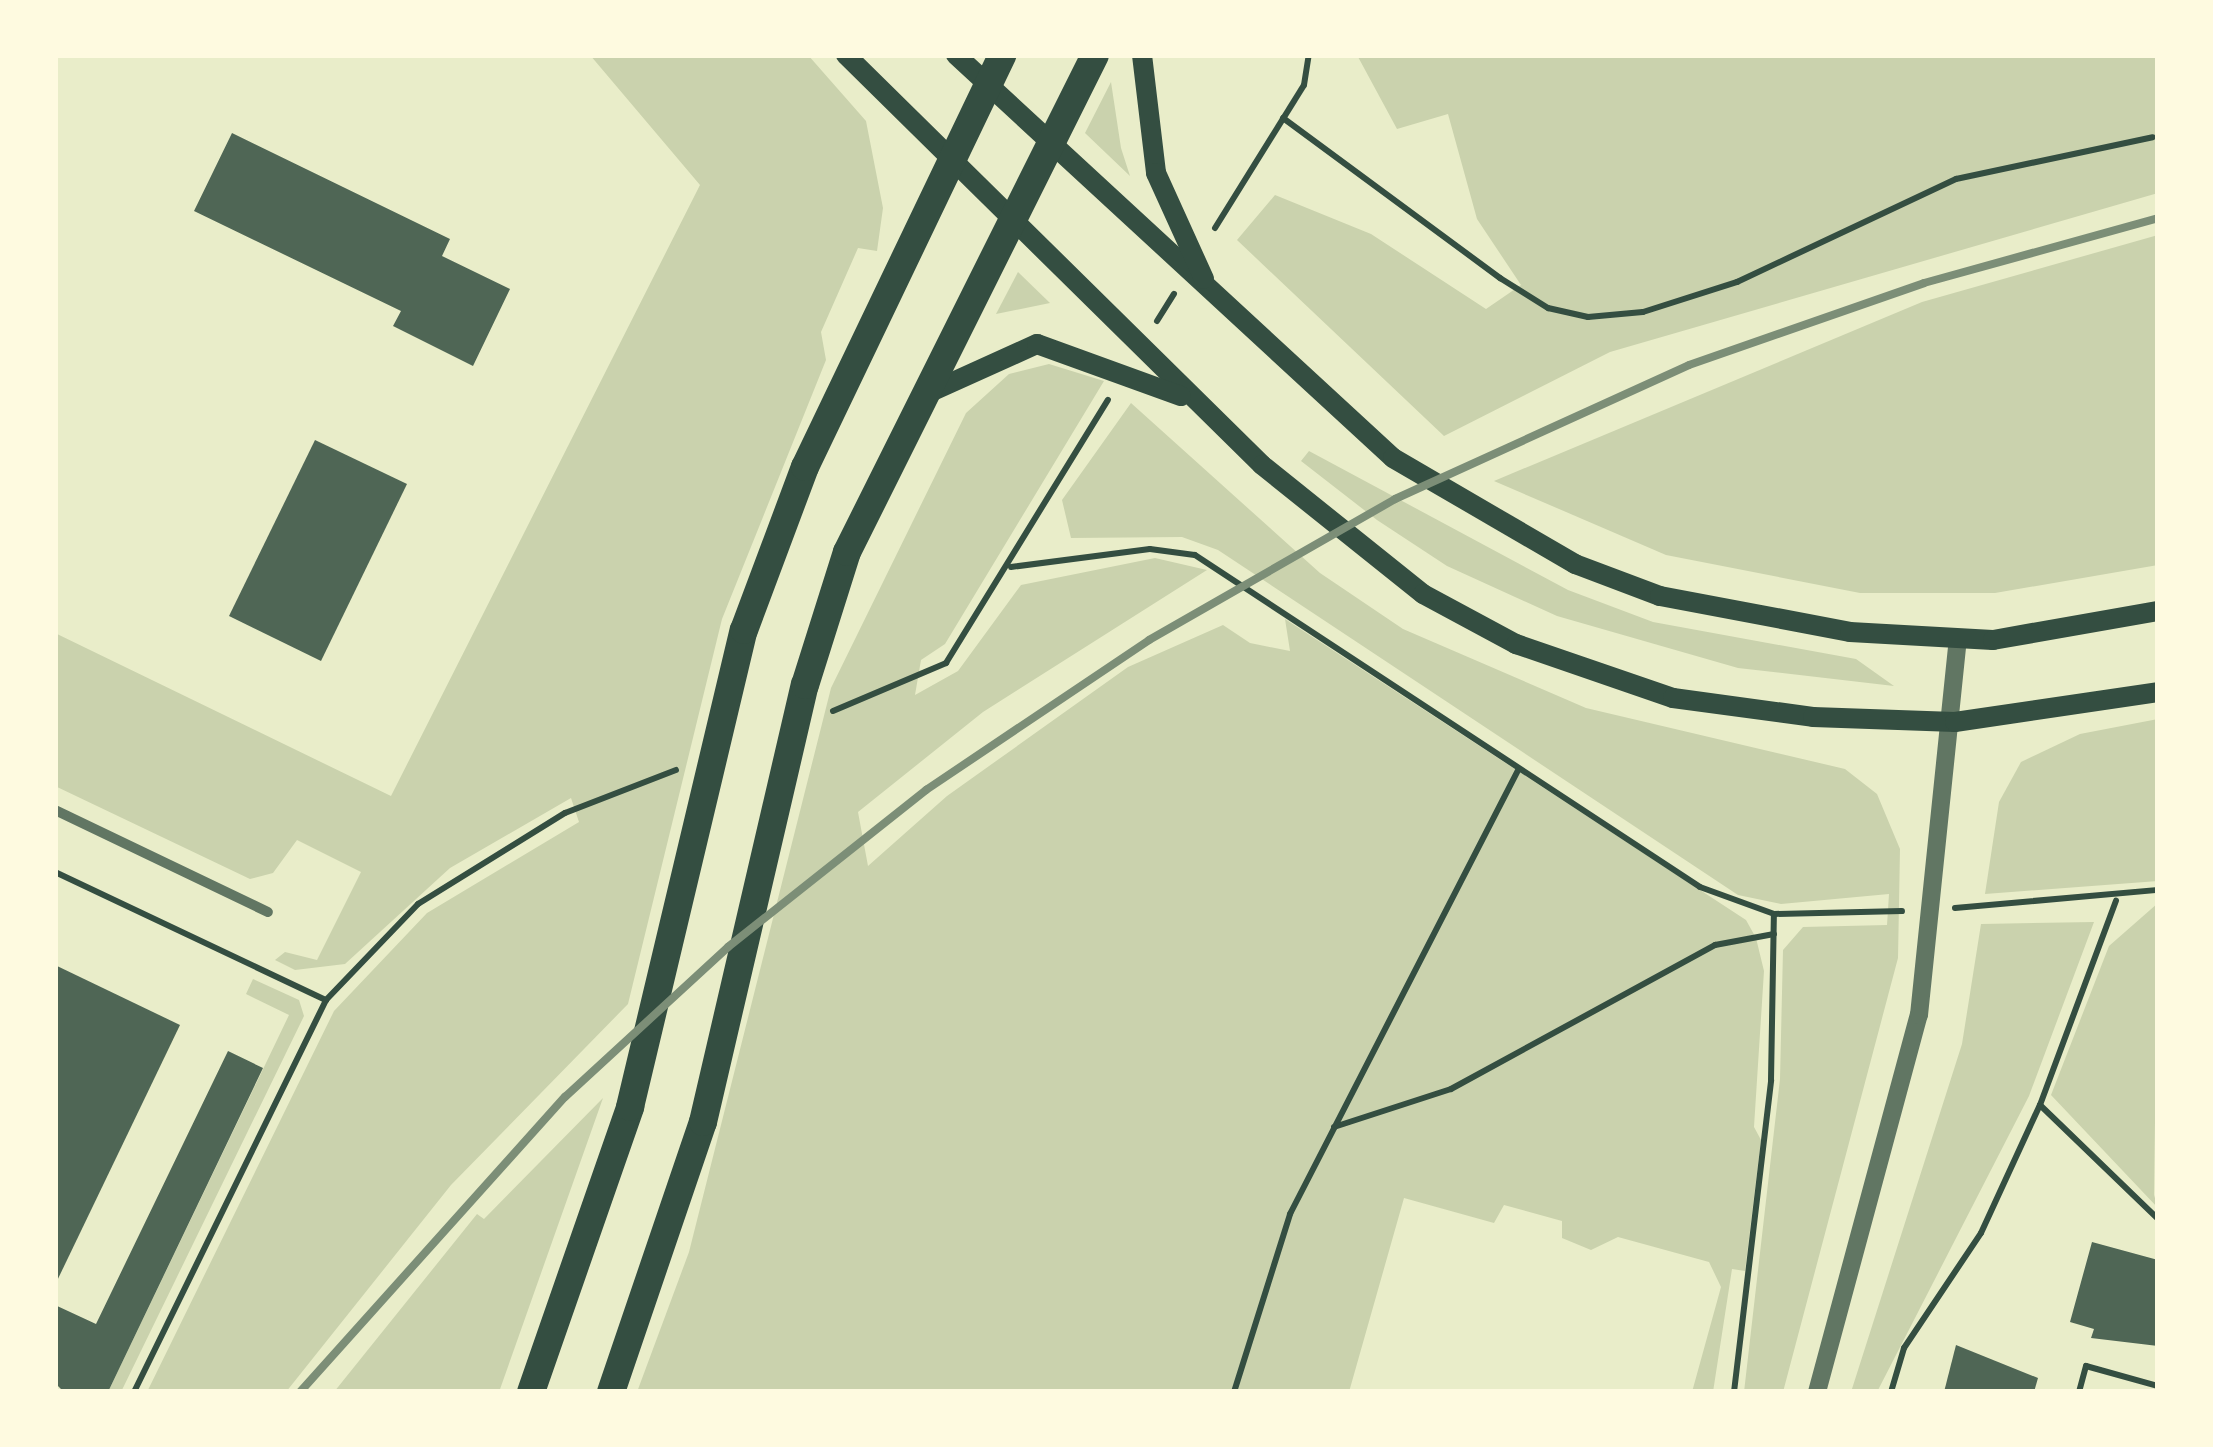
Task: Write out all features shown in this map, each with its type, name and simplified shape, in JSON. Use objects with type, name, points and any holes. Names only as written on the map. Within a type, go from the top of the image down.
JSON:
[{"type":"highway","points":[[531,1392],[630,1107],[744,630],[804,467],[1002,55]]},
{"type":"highway","points":[[611,1392],[702,1122],[811,665],[847,552],[1094,55]]},
{"type":"main road","points":[[846,55],[1192,400],[1423,594],[1591,676],[1813,718],[1954,722],[2158,692]]},
{"type":"main road","points":[[956,55],[1050,147],[1207,285],[1392,458],[1575,564],[1745,616],[1958,640],[2158,612]]},
{"type":"main road","points":[[1142,55],[1156,173],[1207,285]]},
{"type":"main road","points":[[924,395],[1037,344],[1192,400]]},
{"type":"street","points":[[1817,1392],[1919,1015],[1954,722],[1958,640]]},
{"type":"street","points":[[55,810],[268,912]]},
{"type":"path","points":[[1263,150],[1283,118],[1310,55]]},
{"type":"path","points":[[1283,118],[1500,278],[1548,308],[1588,317],[1642,312],[1737,282],[1956,179],[2153,137]]},
{"type":"path","points":[[926,676],[964,643],[1080,447]]},
{"type":"path","points":[[1010,566],[1150,549],[1195,554],[1518,770],[1700,886],[1774,914],[1848,914]]},
{"type":"path","points":[[1234,1392],[1290,1214],[1518,770]]},
{"type":"path","points":[[134,1392],[326,1000],[418,904],[564,813]]},
{"type":"path","points":[[55,872],[326,1000]]},
{"type":"path","points":[[2047,903],[2116,900],[2158,890]]},
{"type":"path","points":[[1891,1392],[1904,1348],[1980,1233],[2040,1105],[2116,900]]},
{"type":"path","points":[[1734,1392],[1770,1080],[1774,914]]},
{"type":"path","points":[[1333,1127],[1451,1089],[1715,946],[1774,934]]},
{"type":"path","points":[[2040,1105],[2158,1219]]},
{"type":"path","points":[[2079,1392],[2086,1366],[2158,1386]]},
{"type":"green space","points":[[590,55],[808,55],[866,121],[883,208],[877,251],[858,248],[821,332],[826,360],[722,619],[628,1004],[451,1185],[286,1392],[147,1392],[334,1011],[427,913],[579,822],[571,798],[450,868],[345,964],[295,970],[275,960],[285,952],[317,960],[361,872],[297,840],[273,873],[250,879],[55,786],[55,633],[391,796],[700,185]]},
{"type":"green space","points":[[1357,55],[2158,55],[2158,193],[1610,352],[1444,436],[1237,240],[1275,195],[1371,234],[1486,309],[1521,285],[1477,219],[1448,114],[1397,129]]},
{"type":"green space","points":[[1111,82],[1121,148],[1130,176],[1085,133]]},
{"type":"green space","points":[[2158,235],[2158,565],[1995,593],[1860,593],[1666,555],[1494,481],[1922,302]]},
{"type":"green space","points":[[1018,272],[1050,303],[996,314]]},
{"type":"green space","points":[[1049,364],[1104,381],[945,644],[921,660],[915,695],[958,671],[1021,585],[1155,558],[1207,570],[983,712],[858,812],[868,866],[947,796],[1128,667],[1223,625],[1250,643],[1290,651],[1285,619],[1746,920],[1756,938],[1764,971],[1754,1127],[1761,1140],[1745,1271],[1732,1269],[1713,1392],[1692,1392],[1721,1287],[1709,1262],[1618,1237],[1591,1250],[1562,1238],[1562,1221],[1504,1205],[1494,1223],[1404,1198],[1349,1392],[637,1392],[689,1252],[831,688],[966,413],[1009,374]]},
{"type":"green space","points":[[1131,403],[1320,573],[1403,629],[1586,708],[1845,769],[1877,794],[1900,849],[1898,958],[1783,1392],[1744,1392],[1780,1079],[1783,950],[1803,927],[1887,925],[1889,894],[1781,904],[1738,895],[1218,550],[1182,537],[1071,538],[1062,500]]},
{"type":"green space","points":[[1309,451],[1568,590],[1653,622],[1856,659],[1894,686],[1738,668],[1557,616],[1447,566],[1377,520],[1301,461]]},
{"type":"green space","points":[[2158,719],[2158,881],[1985,894],[1999,802],[2021,762],[2080,734]]},
{"type":"green space","points":[[2158,903],[2154,1195],[2158,1208],[2051,1095],[2109,946]]},
{"type":"green space","points":[[2094,922],[2029,1096],[1877,1392],[1851,1392],[1962,1044],[1981,924]]},
{"type":"green space","points":[[253,979],[299,1000],[304,1016],[121,1392],[108,1392],[289,1015],[246,994]]},
{"type":"green space","points":[[603,1098],[499,1392],[334,1392],[477,1214],[484,1219]]},
{"type":"building","points":[[232,133],[450,239],[442,256],[510,289],[473,366],[393,326],[401,311],[194,211]]},
{"type":"building","points":[[315,440],[407,484],[321,661],[229,616]]},
{"type":"building","points":[[55,965],[180,1025],[55,1285]]},
{"type":"building","points":[[228,1051],[263,1068],[108,1392],[64,1392],[55,1383],[55,1305],[96,1324]]},
{"type":"building","points":[[2092,1242],[2158,1260],[2158,1346],[2091,1338],[2094,1329],[2070,1322]]},
{"type":"building","points":[[1956,1345],[2038,1378],[2034,1392],[1944,1392]]},
{"type":"railway","points":[[300,1392],[565,1097],[728,947],[926,790],[1149,640],[1395,499],[1689,365],[1924,283],[2158,218]]}]
